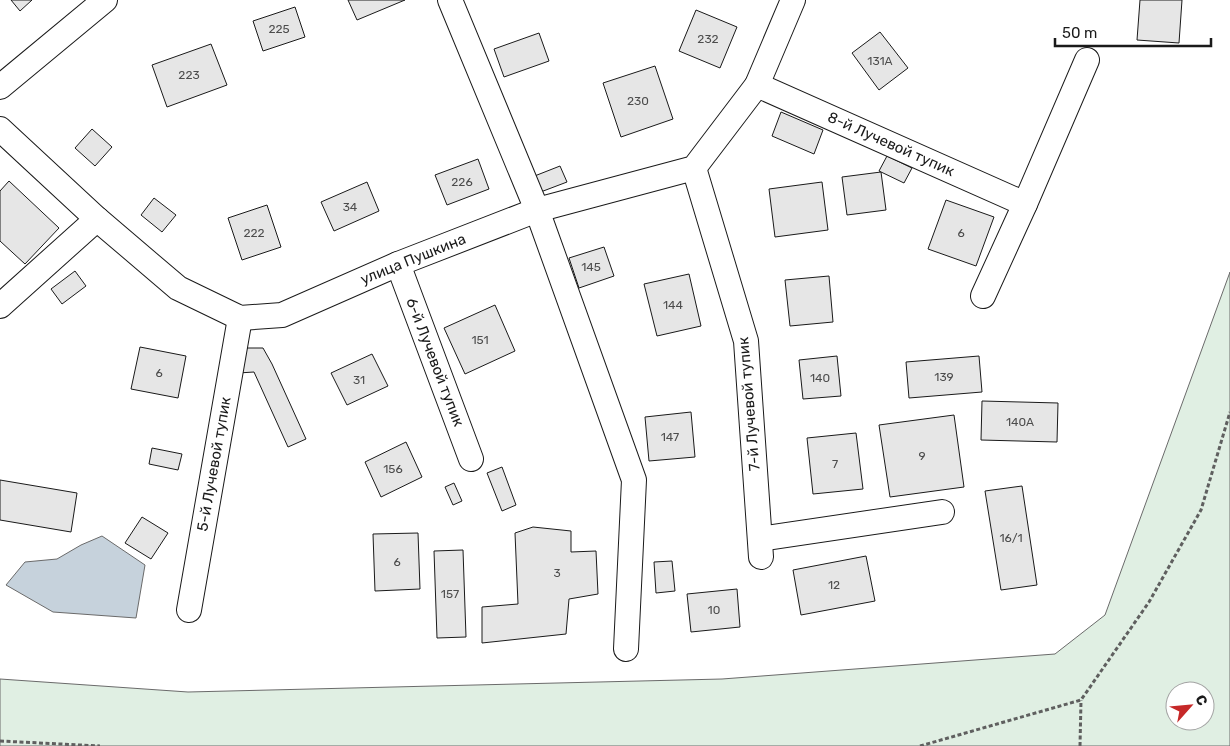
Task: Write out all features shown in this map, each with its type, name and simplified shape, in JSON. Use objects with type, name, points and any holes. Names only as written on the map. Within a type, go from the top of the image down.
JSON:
[{"type":"street","points":[[0,87],[105,0]]},
{"type":"street","points":[[450,0],[537,210],[634,480],[626,649]]},
{"type":"street","points":[[694,168],[757,85],[793,0]]},
{"type":"street","points":[[983,296],[1087,60]]},
{"type":"street","name":"8-й Лучевой тупик","points":[[757,85],[1025,204]]},
{"type":"street","name":"улица Пушкина","points":[[0,129],[97,219],[178,288],[240,318],[282,315],[398,264],[537,210],[694,168]]},
{"type":"street","name":"7-й Лучевой тупик","points":[[694,168],[746,341],[761,548],[942,512]]},
{"type":"street","points":[[0,306],[97,219]]},
{"type":"street","name":"6-й Лучевой тупик","points":[[398,264],[471,459]]},
{"type":"street","name":"5-й Лучевой тупик","points":[[189,610],[240,318]]},
{"type":"path","points":[[1080,746],[1081,700],[1149,602],[1201,510],[1230,412]]},
{"type":"path","points":[[920,746],[1081,700]]},
{"type":"path","points":[[0,741],[100,746]]},
{"type":"green space","points":[[1230,272],[1230,746],[0,746],[0,679],[188,692],[722,679],[1055,654],[1105,615]]},
{"type":"shaded area","points":[[102,536],[145,565],[136,618],[53,612],[6,585],[25,562],[57,559],[81,545]]},
{"type":"building","points":[[11,0],[32,0],[20,11]]},
{"type":"building","points":[[348,0],[405,0],[357,20]]},
{"type":"building","points":[[1140,0],[1182,0],[1179,43],[1137,40]]},
{"type":"building","points":[[295,7],[305,37],[263,51],[253,21]]},
{"type":"building","points":[[696,10],[737,27],[720,68],[679,51]]},
{"type":"building","points":[[880,32],[908,68],[879,90],[852,53]]},
{"type":"building","points":[[539,33],[549,61],[504,77],[494,49]]},
{"type":"building","points":[[211,44],[227,85],[167,107],[152,65]]},
{"type":"building","points":[[655,66],[673,119],[621,137],[603,83]]},
{"type":"building","points":[[781,112],[823,130],[814,154],[772,136]]},
{"type":"building","points":[[92,129],[112,147],[95,166],[75,148]]},
{"type":"building","points":[[887,156],[912,168],[904,183],[879,171]]},
{"type":"building","points":[[478,159],[489,189],[447,205],[435,175]]},
{"type":"building","points":[[560,166],[567,182],[538,193],[532,177]]},
{"type":"building","points":[[881,172],[886,210],[847,215],[842,177]]},
{"type":"building","points":[[9,181],[59,228],[25,264],[0,241],[0,191]]},
{"type":"building","points":[[367,182],[379,211],[334,231],[321,202]]},
{"type":"building","points":[[822,182],[828,230],[775,237],[769,189]]},
{"type":"building","points":[[154,198],[176,215],[162,232],[141,215]]},
{"type":"building","points":[[946,200],[994,217],[976,266],[928,249]]},
{"type":"building","points":[[267,205],[281,247],[242,260],[228,218]]},
{"type":"building","points":[[604,247],[614,276],[579,288],[569,258]]},
{"type":"building","points":[[75,271],[86,286],[62,304],[51,289]]},
{"type":"building","points":[[689,274],[701,326],[657,336],[644,284]]},
{"type":"building","points":[[829,276],[833,322],[790,326],[785,280]]},
{"type":"building","points":[[495,305],[515,351],[465,374],[444,328]]},
{"type":"building","points":[[140,347],[186,356],[178,398],[131,389]]},
{"type":"building","points":[[239,348],[263,348],[306,439],[288,447],[254,372],[238,373]]},
{"type":"building","points":[[372,354],[388,386],[347,405],[331,373]]},
{"type":"building","points":[[837,356],[841,396],[803,399],[799,360]]},
{"type":"building","points":[[979,356],[982,392],[909,398],[906,362]]},
{"type":"building","points":[[982,401],[1058,403],[1057,442],[981,440]]},
{"type":"building","points":[[691,412],[695,457],[649,461],[645,417]]},
{"type":"building","points":[[954,415],[964,487],[890,497],[879,425]]},
{"type":"building","points":[[856,433],[863,489],[813,494],[807,438]]},
{"type":"building","points":[[406,442],[422,477],[381,497],[365,462]]},
{"type":"building","points":[[152,448],[182,454],[178,470],[149,464]]},
{"type":"building","points":[[502,467],[516,505],[502,511],[487,473]]},
{"type":"building","points":[[0,480],[77,493],[71,532],[0,520]]},
{"type":"building","points":[[454,483],[462,501],[453,505],[445,487]]},
{"type":"building","points":[[1022,486],[1037,585],[1001,590],[985,491]]},
{"type":"building","points":[[142,517],[168,533],[151,559],[125,543]]},
{"type":"building","points":[[533,527],[571,531],[571,552],[596,551],[598,594],[569,599],[566,634],[482,643],[482,607],[518,604],[515,533]]},
{"type":"building","points":[[418,533],[420,589],[375,591],[373,534]]},
{"type":"building","points":[[463,550],[466,637],[437,638],[434,551]]},
{"type":"building","points":[[866,556],[875,601],[801,615],[793,570]]},
{"type":"building","points":[[672,561],[675,591],[656,593],[654,562]]},
{"type":"building","points":[[737,589],[740,627],[691,632],[687,594]]}]
